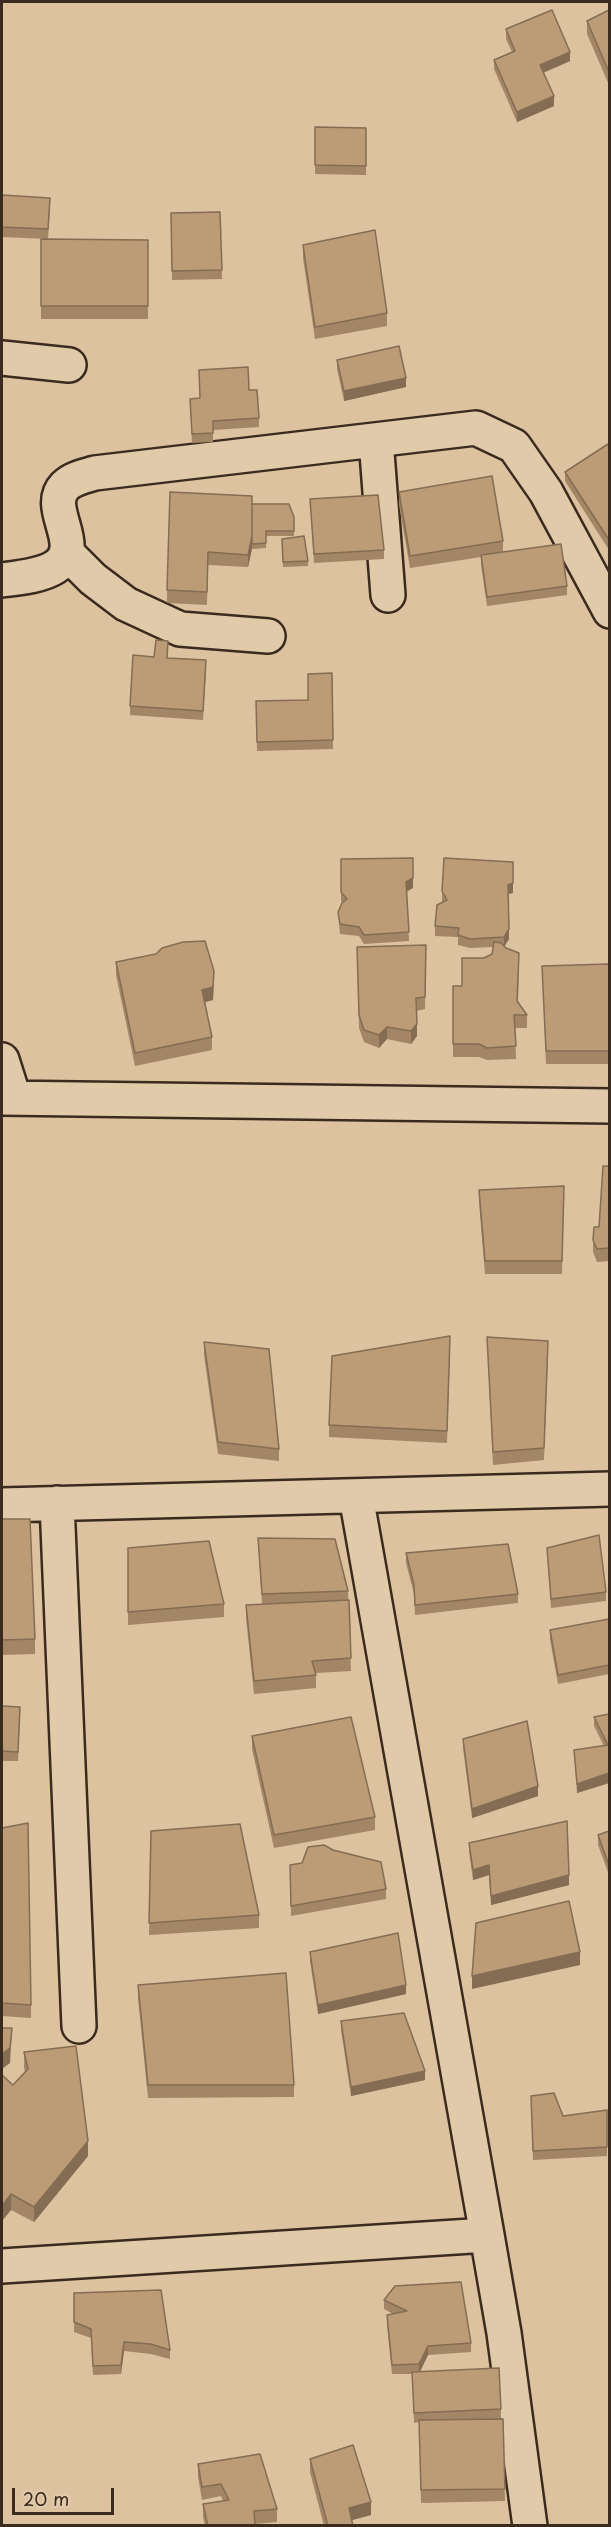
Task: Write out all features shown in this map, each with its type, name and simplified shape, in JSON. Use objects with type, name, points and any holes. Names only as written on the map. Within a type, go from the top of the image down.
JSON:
[{"type":"street","points":[[2,358],[69,364]]},
{"type":"street","points":[[2,580],[55,568],[66,553],[68,544],[59,501],[65,486],[75,479],[95,473],[476,428],[514,446],[546,492],[609,611]]},
{"type":"street","points":[[376,440],[388,595]]},
{"type":"street","points":[[66,553],[93,579],[126,604],[180,629],[268,636]]},
{"type":"street","points":[[2,1060],[8,1098],[609,1106]]},
{"type":"street","points":[[2,1504],[609,1489]]},
{"type":"street","points":[[356,1496],[504,2333],[530,2526]]},
{"type":"street","points":[[57,1503],[79,2026]]},
{"type":"street","points":[[2,2266],[487,2235]]},
{"type":"building","points":[[552,10],[570,52],[540,65],[554,96],[517,112],[494,60],[515,51],[506,29]]},
{"type":"building","points":[[609,10],[609,72],[587,21]]},
{"type":"building","points":[[315,127],[366,128],[366,166],[315,165]]},
{"type":"building","points":[[2,195],[50,198],[48,229],[2,227]]},
{"type":"building","points":[[220,212],[222,270],[172,271],[171,213]]},
{"type":"building","points":[[375,230],[387,313],[315,327],[303,245]]},
{"type":"building","points":[[41,239],[148,240],[148,306],[41,306]]},
{"type":"building","points":[[399,346],[406,378],[344,391],[337,360]]},
{"type":"building","points":[[248,367],[249,390],[257,390],[259,418],[213,421],[213,433],[192,434],[190,399],[200,398],[199,370]]},
{"type":"building","points":[[608,444],[609,447],[609,540],[565,472]]},
{"type":"building","points":[[492,476],[503,541],[410,556],[399,492]]},
{"type":"building","points":[[170,492],[252,496],[252,536],[248,555],[208,552],[207,592],[167,590]]},
{"type":"building","points":[[378,495],[384,550],[314,554],[310,499]]},
{"type":"building","points":[[252,504],[289,504],[294,517],[294,531],[266,531],[266,543],[252,544]]},
{"type":"building","points":[[304,536],[308,561],[283,562],[282,539]]},
{"type":"building","points":[[561,544],[567,586],[487,597],[481,555]]},
{"type":"building","points":[[156,640],[168,641],[167,658],[206,660],[203,711],[130,706],[133,655],[154,657]]},
{"type":"building","points":[[332,673],[333,740],[257,742],[256,701],[308,700],[308,674]]},
{"type":"building","points":[[413,858],[413,878],[406,882],[409,932],[364,935],[359,927],[340,924],[338,912],[342,903],[347,899],[341,892],[341,859]]},
{"type":"building","points":[[444,858],[513,862],[513,883],[508,885],[509,929],[504,937],[470,939],[458,935],[459,928],[435,926],[437,905],[447,900],[442,891]]},
{"type":"building","points":[[205,941],[214,971],[213,987],[202,990],[212,1037],[135,1053],[116,962],[156,954],[162,948],[183,942]]},
{"type":"building","points":[[494,942],[501,943],[506,948],[519,953],[517,1001],[527,1015],[514,1015],[516,1046],[487,1048],[479,1044],[453,1044],[453,986],[462,986],[462,958],[484,958],[492,954]]},
{"type":"building","points":[[426,945],[425,997],[416,998],[417,1024],[411,1031],[387,1027],[379,1035],[364,1030],[359,1015],[357,947]]},
{"type":"building","points":[[609,964],[609,1051],[546,1051],[542,966]]},
{"type":"building","points":[[603,1166],[609,1166],[609,1248],[597,1249],[593,1240],[594,1227],[599,1227]]},
{"type":"building","points":[[564,1186],[562,1261],[485,1261],[479,1190]]},
{"type":"building","points":[[450,1336],[447,1431],[329,1425],[332,1356]]},
{"type":"building","points":[[487,1337],[548,1341],[544,1448],[493,1452]]},
{"type":"building","points":[[204,1342],[269,1349],[279,1449],[218,1442]]},
{"type":"building","points":[[2,1519],[30,1519],[35,1639],[2,1640]]},
{"type":"building","points":[[599,1535],[606,1592],[551,1599],[547,1548]]},
{"type":"building","points":[[258,1538],[335,1539],[348,1591],[262,1594]]},
{"type":"building","points":[[209,1541],[224,1604],[128,1612],[128,1548]]},
{"type":"building","points":[[508,1544],[518,1594],[415,1605],[414,1585],[406,1553]]},
{"type":"building","points":[[349,1600],[351,1658],[312,1661],[316,1675],[254,1681],[246,1605]]},
{"type":"building","points":[[609,1619],[609,1665],[558,1675],[550,1630]]},
{"type":"building","points":[[2,1706],[20,1707],[18,1752],[2,1751]]},
{"type":"building","points":[[609,1714],[609,1773],[577,1784],[574,1750],[608,1745],[594,1717]]},
{"type":"building","points":[[351,1717],[375,1817],[274,1835],[252,1736]]},
{"type":"building","points":[[527,1721],[538,1786],[472,1809],[463,1739]]},
{"type":"building","points":[[567,1821],[569,1875],[491,1896],[489,1865],[473,1870],[469,1843]]},
{"type":"building","points":[[28,1823],[31,2005],[2,2003],[2,1828]]},
{"type":"building","points":[[240,1824],[259,1915],[149,1923],[151,1831]]},
{"type":"building","points":[[609,1831],[609,1865],[598,1835]]},
{"type":"building","points":[[324,1845],[333,1850],[381,1862],[386,1889],[291,1906],[290,1865],[302,1863],[308,1847]]},
{"type":"building","points":[[569,1901],[580,1952],[472,1976],[476,1923]]},
{"type":"building","points":[[398,1933],[406,1985],[318,2005],[310,1952]]},
{"type":"building","points":[[286,1973],[294,2085],[148,2085],[138,1985]]},
{"type":"building","points":[[404,2013],[425,2071],[351,2087],[341,2021]]},
{"type":"building","points":[[2,2028],[12,2028],[10,2048],[2,2054]]},
{"type":"building","points":[[76,2046],[88,2141],[34,2207],[11,2194],[2,2206],[2,2075],[13,2085],[28,2069],[24,2052]]},
{"type":"building","points":[[554,2093],[563,2116],[607,2110],[607,2147],[533,2151],[531,2096]]},
{"type":"building","points":[[461,2282],[471,2343],[428,2346],[419,2364],[392,2365],[387,2315],[407,2311],[384,2300],[395,2286]]},
{"type":"building","points":[[161,2290],[170,2350],[151,2344],[124,2342],[121,2365],[93,2366],[91,2329],[74,2322],[74,2293]]},
{"type":"building","points":[[499,2368],[501,2409],[414,2413],[412,2372]]},
{"type":"building","points":[[503,2419],[505,2489],[421,2490],[419,2420]]},
{"type":"building","points":[[353,2445],[371,2502],[349,2508],[353,2526],[328,2526],[310,2459]]},
{"type":"building","points":[[260,2454],[277,2509],[254,2511],[255,2526],[208,2526],[203,2504],[229,2500],[221,2484],[202,2487],[198,2464]]}]
